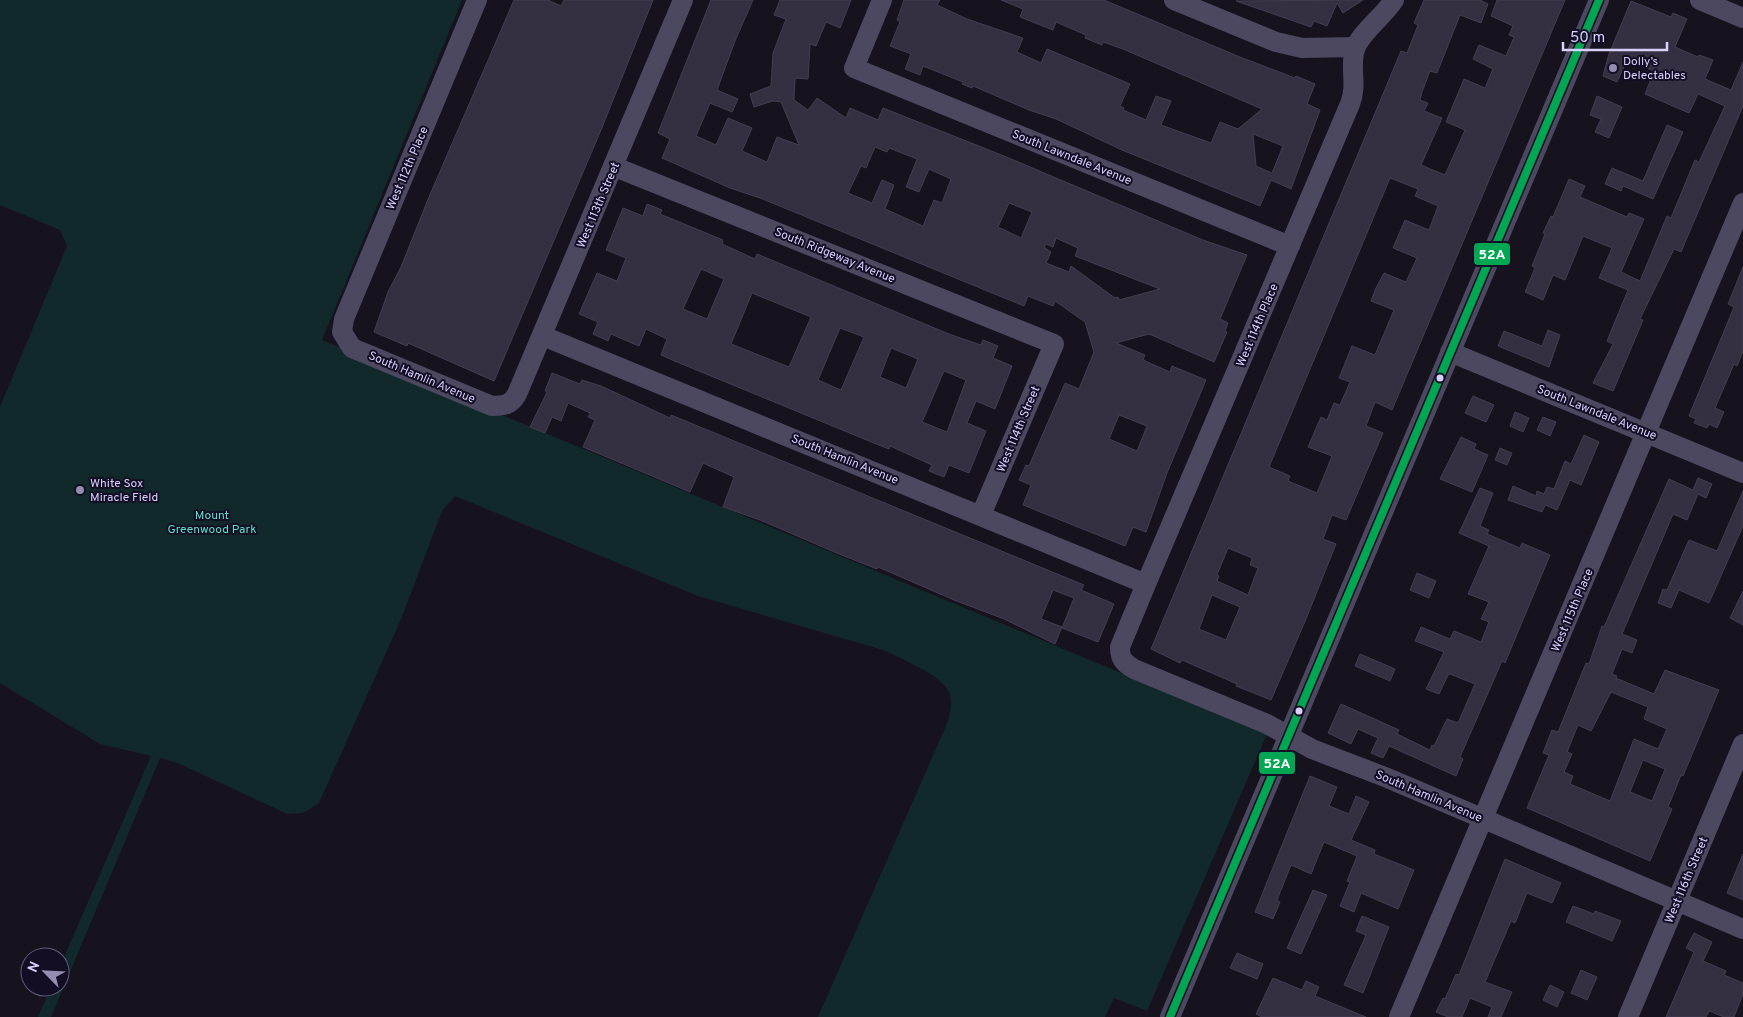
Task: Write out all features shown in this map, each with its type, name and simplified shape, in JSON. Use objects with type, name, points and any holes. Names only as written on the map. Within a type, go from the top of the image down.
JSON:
[{"type":"street","name":"West 112th Place","points":[[343,337],[344,319],[477,0]]},
{"type":"street","name":"West 113th Street","points":[[506,405],[513,401],[517,394],[543,336],[684,0]]},
{"type":"street","name":"South Lawndale Avenue","points":[[882,0],[854,68],[1290,246]]},
{"type":"street","points":[[1174,0],[1276,42],[1302,48],[1356,47],[1394,0]]},
{"type":"street","points":[[1170,1017],[1598,0]]},
{"type":"street","points":[[1700,0],[1743,18]]},
{"type":"street","name":"West 114th Place","points":[[1120,656],[1120,647],[1146,584],[1354,95],[1353,63],[1356,47]]},
{"type":"street","name":"South Ridgeway Avenue","points":[[615,167],[1054,344]]},
{"type":"street","name":"West 115th Place","points":[[1399,1017],[1743,203]]},
{"type":"street","name":"South Hamlin Avenue","points":[[543,336],[1146,584]]},
{"type":"street","name":"South Hamlin Avenue","points":[[343,337],[352,348],[492,406],[506,405]]},
{"type":"street","name":"West 114th Street","points":[[981,515],[1054,344]]},
{"type":"street","name":"South Lawndale Avenue","points":[[1450,352],[1743,473]]},
{"type":"street","name":"South Hamlin Avenue","points":[[1120,656],[1124,662],[1134,669],[1267,724],[1312,749],[1484,819],[1743,929]]},
{"type":"street","name":"West 116th Street","points":[[1628,1017],[1743,744]]},
{"type":"green space","name":"Mount Greenwood Park","points":[[0,0],[462,0],[322,340],[1267,734],[1147,1011],[1114,998],[1105,1017],[818,1017],[946,726],[950,714],[951,701],[945,686],[919,668],[883,650],[698,596],[455,496],[442,511],[401,619],[319,803],[303,813],[287,814],[180,764],[160,758],[70,972],[69,947],[151,756],[100,744],[0,683],[0,407],[67,246],[60,230],[0,205]]},
{"type":"green space","name":"Mount Greenwood Park","points":[[47,997],[59,997],[51,1017],[38,1017]]},
{"type":"building","points":[[514,0],[548,0],[561,6],[564,0],[653,0],[601,130],[494,381],[408,343],[407,346],[374,332],[388,292],[401,267]]},
{"type":"building","points":[[711,0],[753,0],[717,90],[738,99],[732,112],[710,103],[696,136],[716,145],[728,118],[752,128],[742,151],[767,162],[777,137],[799,145],[781,102],[773,101],[754,107],[750,94],[771,86],[773,53],[786,19],[774,15],[780,0],[851,0],[840,28],[826,22],[816,46],[810,44],[808,79],[795,78],[794,100],[808,110],[817,98],[846,118],[850,108],[878,120],[883,108],[1004,156],[1203,240],[1247,255],[1220,319],[1228,323],[1225,331],[1227,332],[1214,362],[1149,334],[1116,343],[1145,355],[1143,360],[1170,372],[1172,366],[1206,380],[1167,473],[1146,532],[1133,527],[1125,546],[1023,505],[1031,485],[1019,480],[1026,465],[1029,466],[1065,383],[1079,389],[1094,352],[1085,322],[1055,301],[1053,306],[1028,296],[1024,306],[760,198],[730,188],[662,158],[670,139],[658,133]],"holes":[[[875,147],[887,152],[889,148],[917,159],[906,187],[919,192],[929,169],[951,179],[942,203],[934,200],[923,226],[885,209],[894,185],[882,180],[872,203],[848,193],[861,166],[866,168]],[[1009,203],[1032,212],[1021,238],[998,227]],[[1056,238],[1078,248],[1075,256],[1160,289],[1119,300],[1118,297],[1115,298],[1071,266],[1069,272],[1046,263],[1051,252],[1044,247],[1046,244],[1053,247]],[[1119,415],[1147,426],[1137,451],[1109,439]]]},
{"type":"building","points":[[904,0],[940,0],[937,5],[967,19],[1023,38],[1017,52],[1041,63],[1047,49],[1130,84],[1120,106],[1124,108],[1123,110],[1146,120],[1156,96],[1171,101],[1161,125],[1211,143],[1220,122],[1238,129],[1262,109],[1123,49],[1103,42],[1102,45],[1085,38],[1086,35],[1056,22],[1053,30],[1020,17],[1023,9],[1001,0],[1104,0],[1240,57],[1315,84],[1307,104],[1320,110],[1291,189],[1271,180],[1260,206],[1122,150],[1056,119],[1029,110],[973,86],[972,88],[962,84],[963,82],[923,66],[920,75],[905,69],[911,54],[890,46],[900,22],[897,20]],"holes":[[[1253,134],[1283,146],[1272,173],[1256,166]]]},
{"type":"building","points":[[1363,0],[1343,13],[1337,3],[1327,26],[1314,21],[1311,27],[1236,1]]},
{"type":"building","points":[[1424,0],[1480,0],[1488,4],[1481,23],[1460,15],[1437,73],[1430,71],[1422,92],[1420,100],[1428,103],[1424,111],[1442,118],[1421,165],[1445,175],[1465,130],[1446,122],[1464,79],[1485,88],[1493,69],[1473,59],[1479,45],[1506,56],[1514,37],[1509,35],[1513,26],[1491,16],[1497,0],[1565,0],[1392,410],[1375,402],[1366,426],[1383,433],[1346,520],[1332,515],[1323,539],[1336,544],[1271,700],[1236,686],[1237,684],[1182,660],[1180,663],[1151,649],[1401,51],[1407,53],[1418,25],[1414,23]],"holes":[[[1390,178],[1418,189],[1415,196],[1438,206],[1429,230],[1405,220],[1393,248],[1417,258],[1406,282],[1384,273],[1371,301],[1394,310],[1375,355],[1352,346],[1339,378],[1350,382],[1340,405],[1334,403],[1327,420],[1321,417],[1308,447],[1332,456],[1317,493],[1288,481],[1290,476],[1269,467]],[[1228,548],[1252,558],[1250,565],[1258,568],[1248,595],[1217,581],[1219,576],[1217,575]],[[1212,595],[1240,607],[1226,640],[1199,629]]]},
{"type":"building","points":[[1631,1],[1671,17],[1673,13],[1687,19],[1675,47],[1698,57],[1699,55],[1713,60],[1705,79],[1731,90],[1743,62],[1743,106],[1681,252],[1674,249],[1640,319],[1643,320],[1613,391],[1593,383],[1613,344],[1607,341],[1628,290],[1599,278],[1612,248],[1583,236],[1565,280],[1553,275],[1543,300],[1525,292],[1535,268],[1532,266],[1545,234],[1543,233],[1551,216],[1553,217],[1569,179],[1585,186],[1580,197],[1627,217],[1629,213],[1644,219],[1621,272],[1640,281],[1667,216],[1671,218],[1695,160],[1699,162],[1725,106],[1698,94],[1689,113],[1645,94],[1654,71],[1627,60],[1617,82],[1603,76],[1609,54]]},
{"type":"building","points":[[1597,96],[1622,107],[1609,138],[1595,132],[1601,119],[1590,115]]},
{"type":"building","points":[[1667,125],[1683,132],[1653,199],[1623,186],[1621,191],[1605,184],[1612,168],[1643,181]]},
{"type":"building","points":[[647,204],[662,210],[660,214],[723,240],[722,244],[755,259],[757,254],[949,334],[981,345],[983,340],[998,346],[993,358],[1012,366],[995,409],[976,401],[967,423],[986,431],[969,473],[949,465],[944,477],[929,471],[932,465],[890,446],[889,449],[661,355],[667,339],[646,329],[639,346],[611,334],[608,341],[593,334],[598,322],[579,314],[597,273],[617,281],[626,258],[606,250],[623,208],[643,216]],"holes":[[[701,269],[724,279],[707,319],[683,309]],[[752,293],[811,317],[789,367],[731,344]],[[840,328],[864,337],[841,390],[818,380]],[[891,348],[918,359],[906,388],[880,377]],[[944,371],[966,380],[947,432],[922,422]]]},
{"type":"building","points":[[1743,267],[1743,351],[1737,366],[1734,364],[1715,408],[1724,412],[1717,428],[1709,424],[1707,428],[1694,423],[1696,419],[1689,416],[1734,307],[1728,304]]},
{"type":"building","points":[[1548,330],[1560,335],[1549,367],[1498,346],[1504,331],[1542,346]]},
{"type":"building","points":[[552,373],[580,384],[582,380],[601,386],[670,418],[671,415],[1084,585],[1081,590],[1114,604],[1098,642],[1062,628],[1074,598],[1053,590],[1041,619],[1062,627],[1055,644],[1004,619],[954,600],[878,567],[877,569],[760,520],[723,507],[734,477],[703,463],[690,492],[583,447],[595,420],[588,417],[590,413],[568,403],[561,421],[552,417],[545,433],[530,427],[547,392],[545,391]]},
{"type":"building","points":[[1473,396],[1494,405],[1486,422],[1465,413]]},
{"type":"building","points":[[1515,412],[1529,418],[1523,432],[1510,426]]},
{"type":"building","points":[[1543,417],[1556,422],[1550,436],[1537,430]]},
{"type":"building","points":[[1584,435],[1599,442],[1581,485],[1570,480],[1557,510],[1545,505],[1542,512],[1508,500],[1513,486],[1536,496],[1537,491],[1544,494],[1547,487],[1554,489],[1565,461],[1571,464]]},
{"type":"building","points":[[1461,437],[1476,444],[1474,449],[1488,455],[1472,492],[1440,479]]},
{"type":"building","points":[[1500,448],[1512,453],[1507,465],[1495,460]]},
{"type":"building","points":[[1698,478],[1712,484],[1706,498],[1698,494],[1687,520],[1673,514],[1622,634],[1637,640],[1632,653],[1622,649],[1612,674],[1617,676],[1616,678],[1654,694],[1665,670],[1719,690],[1668,807],[1672,809],[1650,861],[1527,808],[1549,755],[1543,753],[1552,730],[1558,732],[1586,663],[1589,664],[1602,626],[1604,627],[1669,479],[1693,490]],"holes":[[[1611,692],[1648,707],[1644,719],[1667,729],[1658,749],[1634,739],[1610,801],[1570,784],[1573,776],[1564,772],[1572,754],[1567,752],[1578,725],[1591,731]],[[1643,760],[1665,769],[1652,801],[1630,792]]]},
{"type":"building","points":[[1480,488],[1493,493],[1480,526],[1489,530],[1487,534],[1520,548],[1522,543],[1550,555],[1505,663],[1502,661],[1460,757],[1463,759],[1456,776],[1389,746],[1383,758],[1371,753],[1378,738],[1358,729],[1351,744],[1328,733],[1341,704],[1399,730],[1397,734],[1430,750],[1432,745],[1434,746],[1447,719],[1458,723],[1475,684],[1450,674],[1439,694],[1426,689],[1444,652],[1415,641],[1421,627],[1450,639],[1454,631],[1481,642],[1489,622],[1481,619],[1489,602],[1468,594],[1489,546],[1459,533]]},
{"type":"building","points":[[1743,491],[1743,526],[1709,603],[1679,590],[1671,608],[1658,603],[1663,589],[1667,590],[1689,540],[1717,551]]},
{"type":"building","points":[[1417,573],[1436,581],[1429,598],[1410,590]]},
{"type":"building","points":[[1743,591],[1743,625],[1730,618]]},
{"type":"building","points":[[1360,654],[1395,669],[1390,681],[1355,666]]},
{"type":"building","points":[[1310,776],[1337,787],[1329,806],[1349,814],[1356,796],[1369,802],[1351,840],[1375,850],[1374,854],[1414,870],[1398,909],[1361,893],[1354,912],[1340,906],[1350,882],[1347,881],[1357,856],[1324,842],[1311,874],[1291,865],[1277,900],[1280,902],[1273,919],[1255,912]]},
{"type":"building","points":[[1743,854],[1743,900],[1727,893]]},
{"type":"building","points":[[1505,859],[1561,883],[1552,903],[1527,893],[1515,923],[1511,921],[1485,982],[1512,992],[1501,1017],[1488,1017],[1492,1007],[1470,998],[1462,1017],[1448,1017],[1436,1012],[1443,998],[1445,999],[1456,974],[1459,975]]},
{"type":"building","points":[[1313,890],[1327,895],[1301,954],[1287,948]]},
{"type":"building","points":[[1573,906],[1594,914],[1595,911],[1621,921],[1612,941],[1566,922]]},
{"type":"building","points":[[1362,916],[1389,927],[1363,993],[1344,985],[1366,935],[1356,931]]},
{"type":"building","points":[[1694,933],[1712,942],[1703,961],[1726,971],[1724,975],[1743,983],[1743,994],[1734,1017],[1724,1017],[1709,1011],[1706,1017],[1666,1017],[1694,952],[1686,948]]},
{"type":"building","points":[[1237,953],[1263,964],[1257,979],[1230,968]]},
{"type":"building","points":[[1581,970],[1597,977],[1587,1000],[1571,993]]},
{"type":"building","points":[[1273,978],[1302,990],[1306,981],[1319,987],[1315,996],[1366,1017],[1262,1017],[1256,1014]]},
{"type":"building","points":[[1550,985],[1564,992],[1557,1007],[1543,1000]]},
{"type":"transit line","name":"52A","points":[[1170,1017],[1599,0]]},
{"type":"place","name":"Dolly’s Delectables","points":[[1613,68]]},
{"type":"place","name":"White Sox Miracle Field","points":[[80,490]]}]
